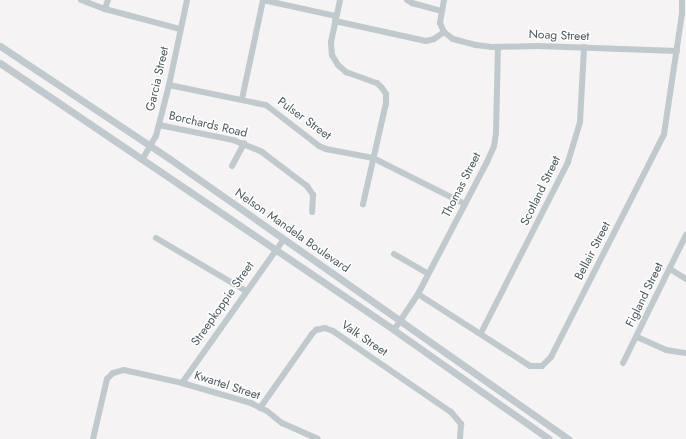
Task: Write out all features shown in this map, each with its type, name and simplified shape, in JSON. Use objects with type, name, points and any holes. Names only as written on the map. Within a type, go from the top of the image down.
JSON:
[{"type":"street","points":[[81,0],[105,9],[180,29]]},
{"type":"street","points":[[105,9],[108,0]]},
{"type":"street","name":"Garcia Street","points":[[142,160],[151,146],[159,125],[187,0]]},
{"type":"street","points":[[242,99],[263,0],[426,41],[434,39],[444,32],[440,23],[444,0]]},
{"type":"street","points":[[340,0],[335,19],[331,49],[338,65],[346,72],[377,83],[386,94],[386,103],[364,204]]},
{"type":"street","points":[[407,0],[412,4],[442,11]]},
{"type":"street","name":"Bellair Street","points":[[418,294],[481,333],[530,366],[542,366],[551,357],[664,134],[677,51],[682,0]]},
{"type":"street","name":"Noag Street","points":[[444,32],[453,39],[498,47],[538,46],[677,51]]},
{"type":"street","name":"Nelson Mandela Boulevard","points":[[0,46],[151,146],[568,439]]},
{"type":"street","name":"Thomas Street","points":[[394,330],[418,294],[494,146],[496,133],[498,47]]},
{"type":"street","name":"Scotland Street","points":[[481,333],[568,162],[580,122],[584,48]]},
{"type":"street","points":[[1,64],[10,54]]},
{"type":"street","name":"Nelson Mandela Boulevard","points":[[1,64],[394,330],[549,439]]},
{"type":"street","name":"Pulser Street","points":[[169,85],[266,105],[319,146],[326,149],[373,158],[465,204]]},
{"type":"street","name":"Borchards Road","points":[[159,125],[244,143],[262,152],[307,186],[313,196],[312,212]]},
{"type":"street","points":[[232,166],[244,143]]},
{"type":"street","name":"Figland Street","points":[[623,363],[686,235]]},
{"type":"street","points":[[156,238],[246,291]]},
{"type":"street","name":"Streepkoppie Street","points":[[182,383],[284,239]]},
{"type":"street","points":[[394,254],[428,274]]},
{"type":"street","points":[[670,269],[686,278]]},
{"type":"street","name":"Valk Street","points":[[260,408],[312,334],[316,330],[325,328],[333,331],[450,412],[461,424],[460,439]]},
{"type":"street","points":[[637,337],[666,350],[686,353]]},
{"type":"street","name":"Kwartel Street","points":[[93,439],[107,379],[113,373],[124,370],[182,383],[243,400],[260,408],[282,423],[318,439]]},
{"type":"street","points":[[504,407],[510,398]]}]
